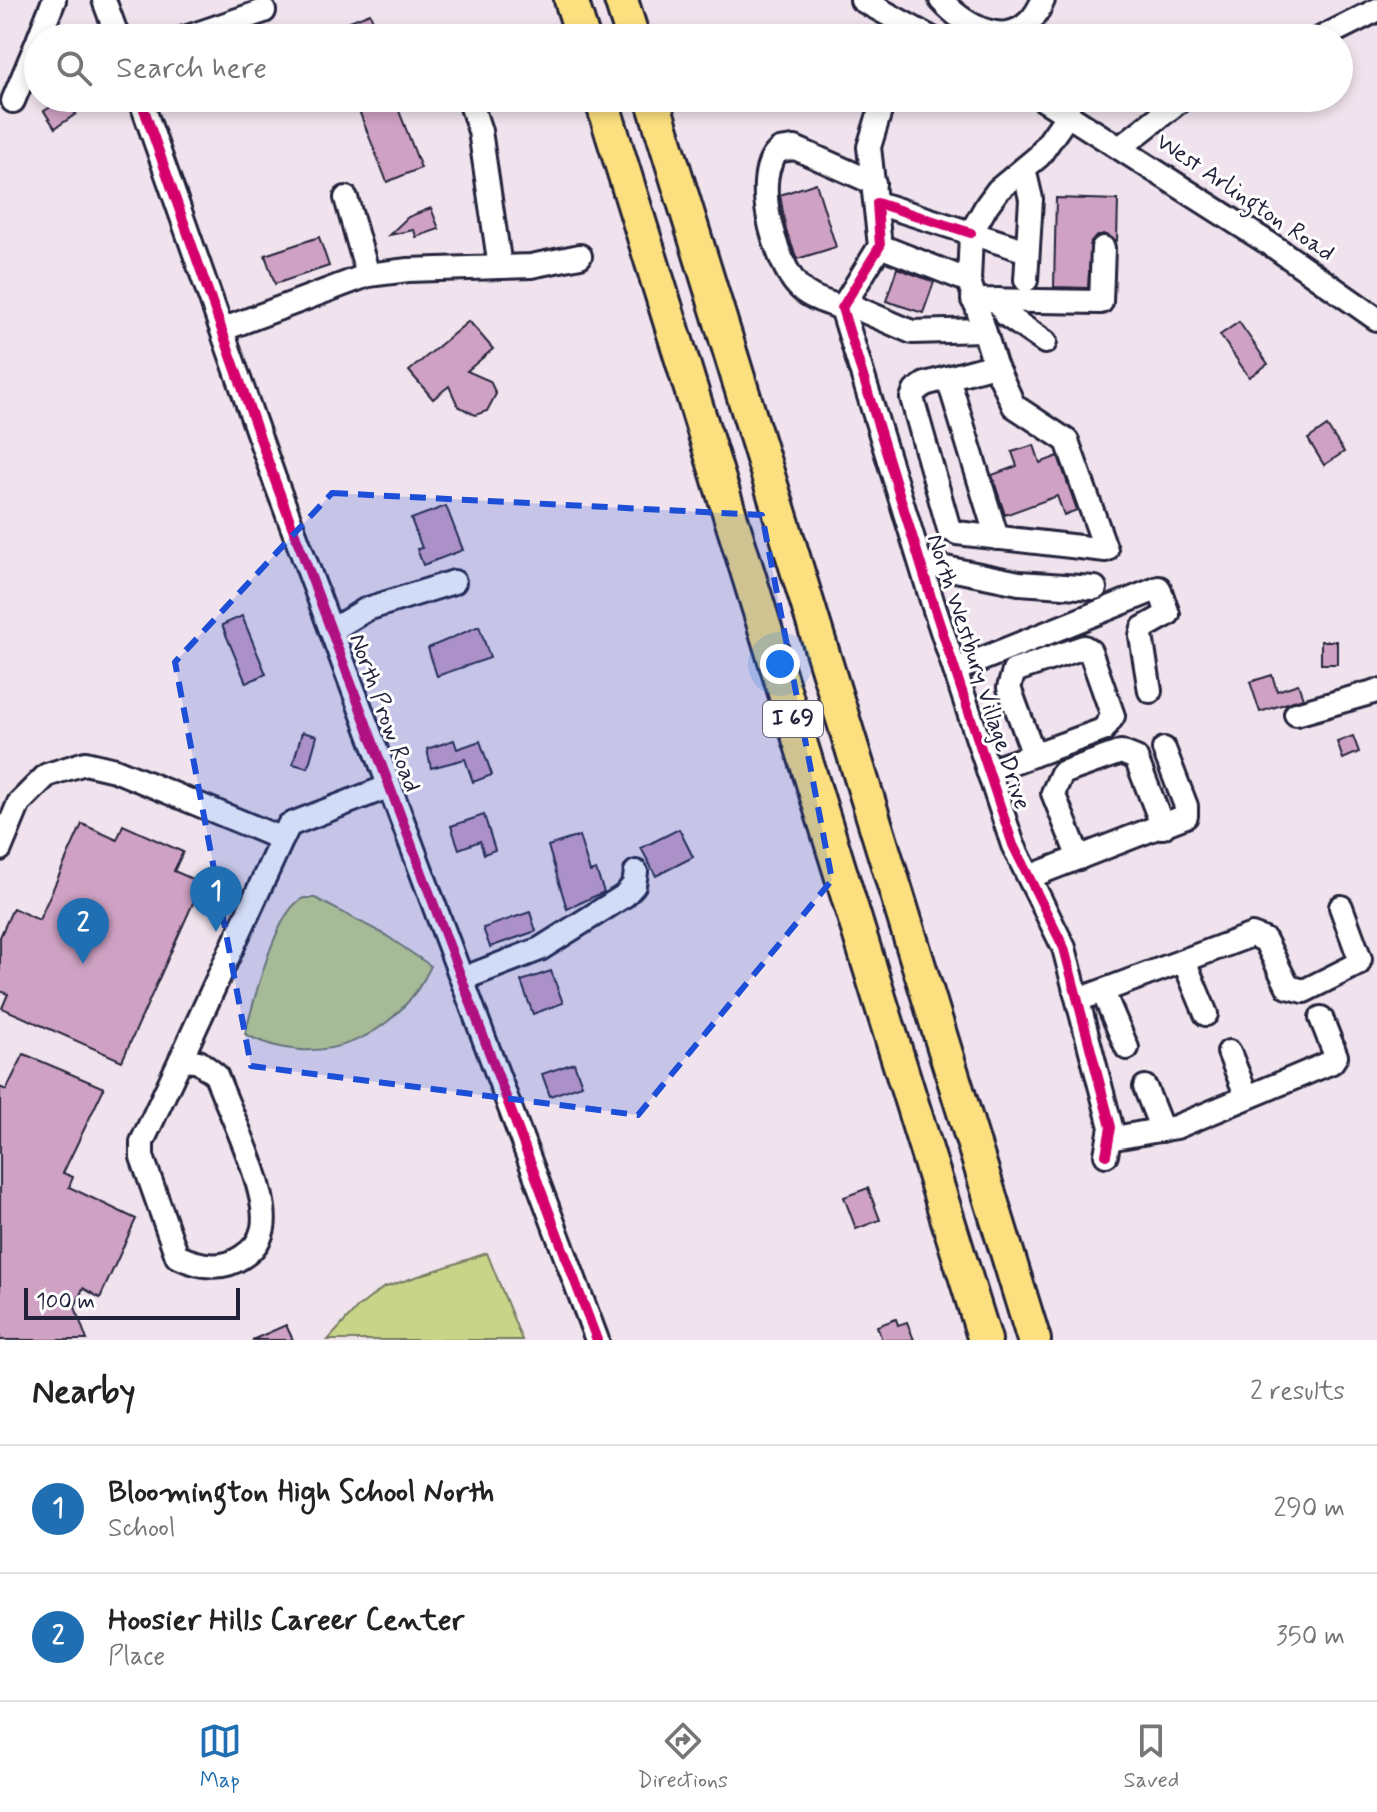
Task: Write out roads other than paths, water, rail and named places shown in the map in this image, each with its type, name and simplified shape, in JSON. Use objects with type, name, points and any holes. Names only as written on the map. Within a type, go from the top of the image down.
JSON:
[{"type":"highway","points":[[571,0],[579,24]]},
{"type":"highway","points":[[621,0],[629,24]]},
{"type":"highway","name":"I 69","points":[[605,112],[985,1340]]},
{"type":"highway","name":"I 69","points":[[656,112],[1034,1340]]},
{"type":"street","points":[[45,24],[54,0]]},
{"type":"street","points":[[104,0],[113,24]]},
{"type":"street","points":[[862,0],[906,24]]},
{"type":"street","points":[[941,0],[957,18],[970,24]]},
{"type":"street","points":[[1024,24],[1043,0]]},
{"type":"street","points":[[1349,24],[1377,10]]},
{"type":"street","points":[[226,24],[264,11]]},
{"type":"street","points":[[13,101],[24,75]]},
{"type":"street","name":"North Prow Road","points":[[145,112],[332,630],[597,1340]]},
{"type":"street","points":[[474,112],[480,131],[500,267]]},
{"type":"street","points":[[844,305],[880,246],[869,147],[880,112]]},
{"type":"street","points":[[1121,147],[1165,112]]},
{"type":"street","points":[[995,365],[925,384],[915,391],[912,398],[949,529],[957,533],[1106,550],[1067,441],[1014,406],[995,365],[971,290],[971,233],[998,190],[1049,145],[1069,113]]},
{"type":"street","name":"West Arlington Road","points":[[1069,113],[1377,319]]},
{"type":"street","points":[[983,330],[912,332],[844,305],[812,297],[790,275],[765,202],[767,164],[780,150],[795,148],[875,193],[971,233],[1027,251]]},
{"type":"street","points":[[1024,169],[1031,199],[1026,280]]},
{"type":"street","points":[[346,198],[368,275]]},
{"type":"street","points":[[880,246],[998,300],[1101,302],[1103,248]]},
{"type":"street","points":[[224,329],[368,275],[408,270],[531,266],[580,256]]},
{"type":"street","points":[[998,300],[1006,315],[1045,342]]},
{"type":"street","name":"North Westbury Village Drive","points":[[844,305],[921,563],[1013,845],[1064,948],[1111,1127],[1108,1147],[1162,1130]]},
{"type":"street","points":[[948,378],[997,538]]},
{"type":"street","points":[[921,563],[1019,583],[1095,588]]},
{"type":"street","points":[[332,630],[367,609],[454,582]]},
{"type":"street","name":"North Westbury Village Drive","points":[[955,670],[1159,588],[1168,614],[1143,628],[1141,636],[1150,691]]},
{"type":"street","points":[[1039,637],[1048,658]]},
{"type":"street","points":[[988,771],[1034,755],[1103,730],[1113,716],[1090,651],[1084,647],[1072,648],[1014,671],[1010,679],[1009,688],[1034,755]]},
{"type":"street","points":[[1296,714],[1377,691]]},
{"type":"street","points":[[1029,877],[1181,821],[1186,816],[1186,806],[1164,749]]},
{"type":"street","points":[[1079,858],[1053,793],[1062,773],[1121,752],[1130,753],[1136,758],[1163,827]]},
{"type":"street","points":[[0,849],[19,803],[47,775],[85,763],[115,770],[282,839]]},
{"type":"street","points":[[181,1059],[199,1062],[216,1075],[262,1197],[263,1228],[255,1248],[223,1266],[189,1262],[177,1256],[142,1157],[142,1142],[289,825],[390,786]]},
{"type":"street","points":[[462,979],[540,949],[624,896],[634,885],[636,872]]},
{"type":"street","points":[[1078,1000],[1259,935],[1265,940],[1288,987],[1304,991],[1358,964],[1360,959],[1341,907]]},
{"type":"street","points":[[1184,961],[1206,1014]]},
{"type":"street","points":[[1103,992],[1127,1048]]},
{"type":"street","points":[[1145,1087],[1162,1130],[1247,1097],[1332,1062],[1336,1056],[1321,1018]]},
{"type":"street","points":[[1229,1052],[1247,1097]]},
{"type":"place","name":"Bloomington High School North","points":[[216,932]]},
{"type":"place","name":"Hoosier Hills Career Center","points":[[83,964]]}]
